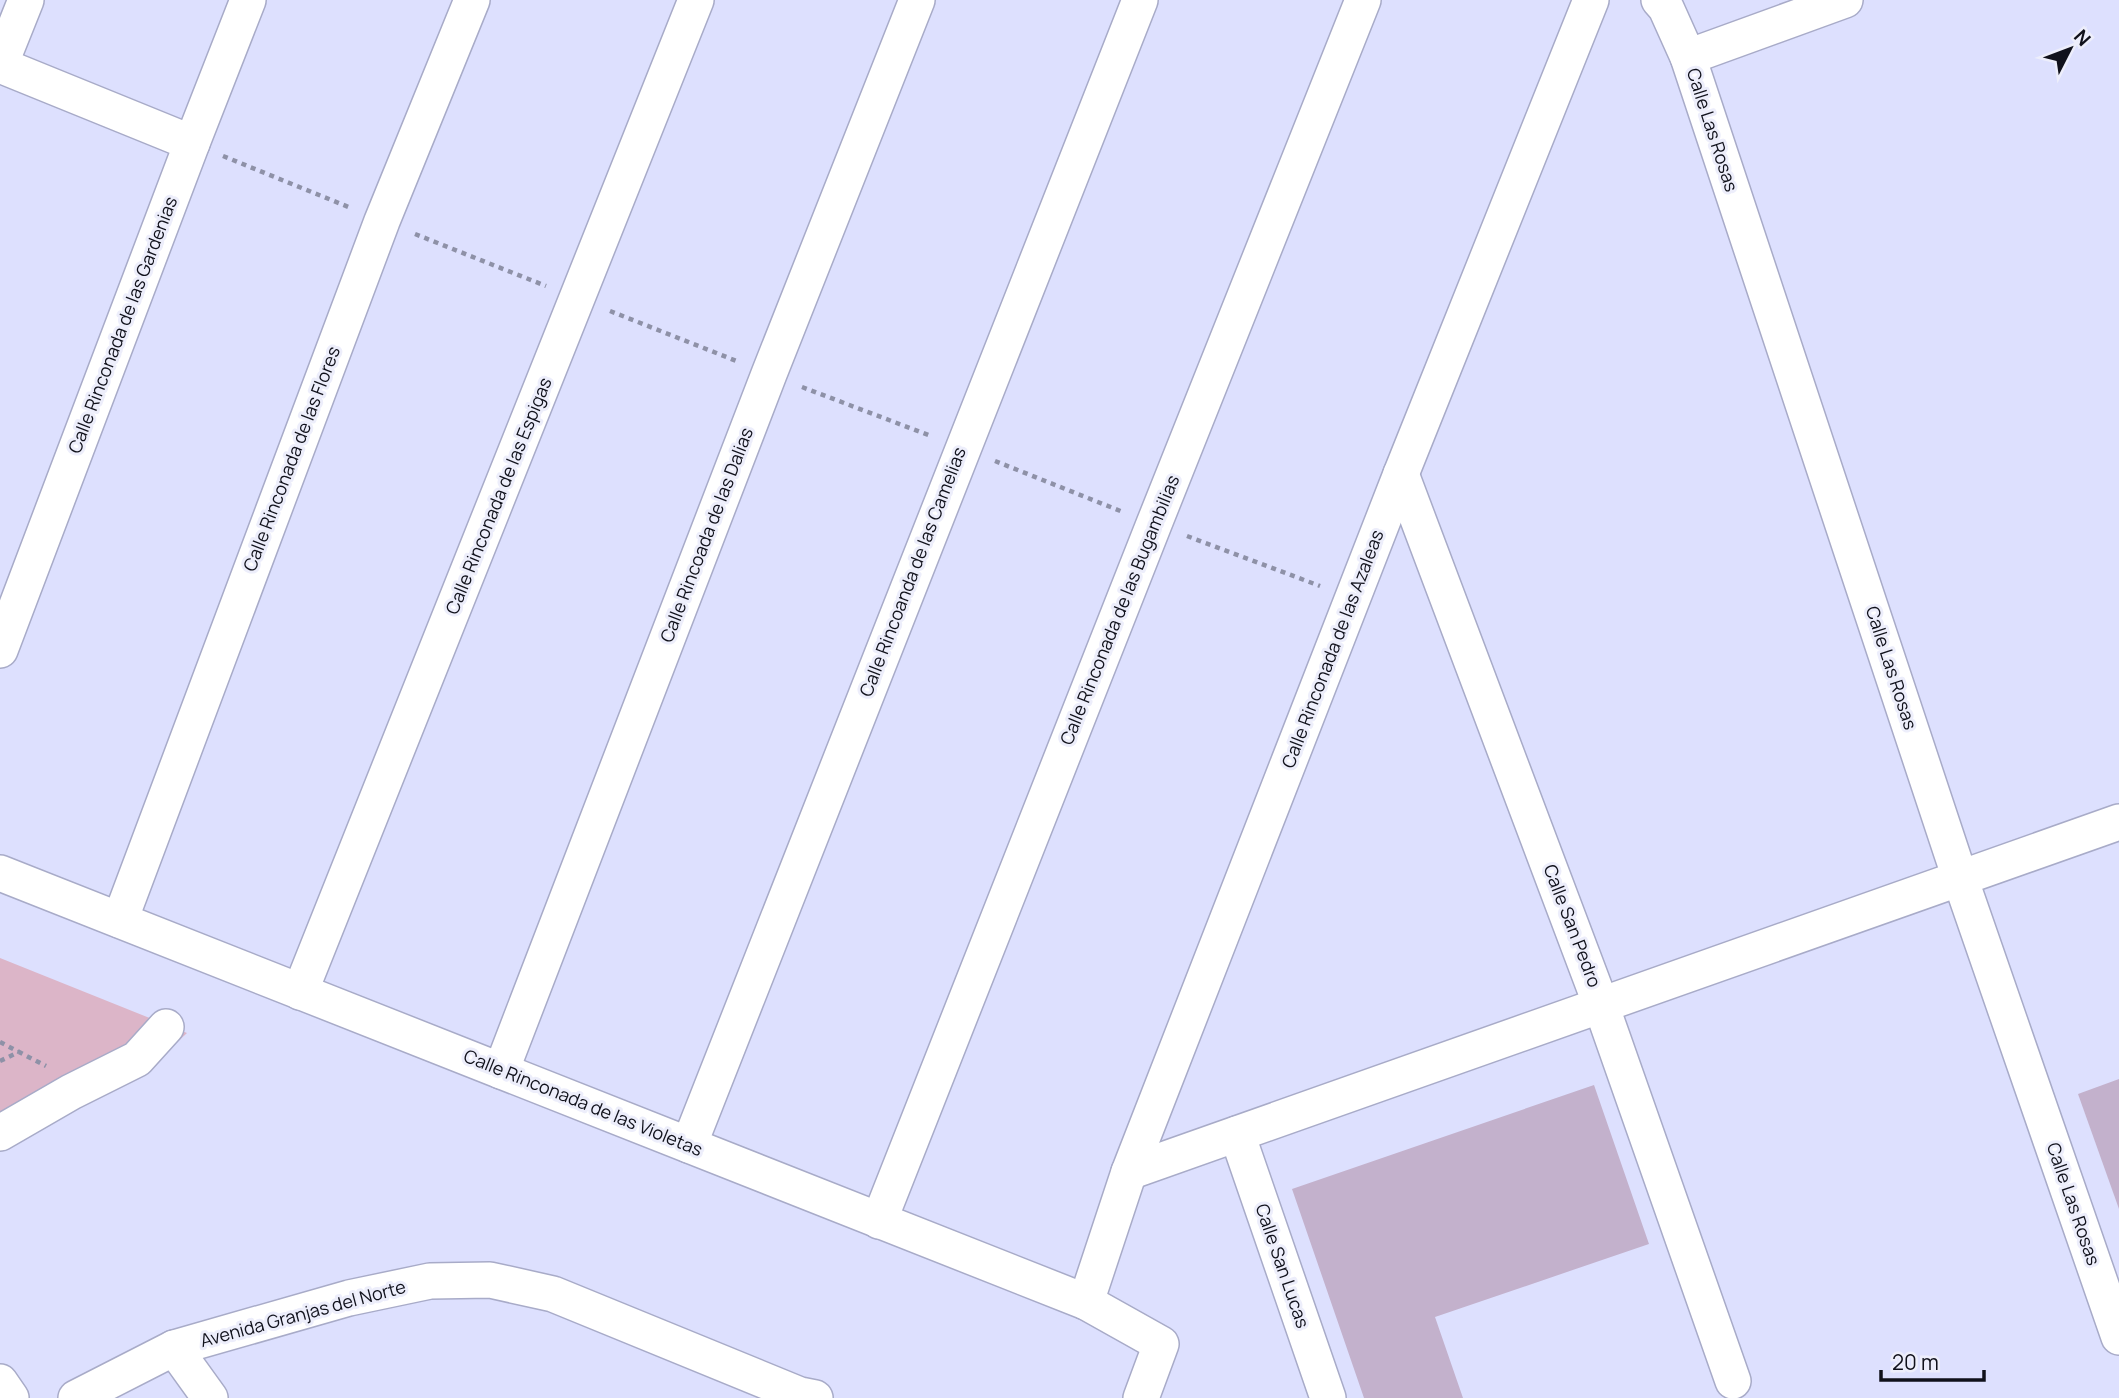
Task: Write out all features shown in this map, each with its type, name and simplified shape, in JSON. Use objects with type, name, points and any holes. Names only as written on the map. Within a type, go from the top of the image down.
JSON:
[{"type":"street","points":[[26,0],[0,65],[192,143]]},
{"type":"street","name":"Calle Rinconada de las Gardenias","points":[[0,650],[248,0]]},
{"type":"street","name":"Calle Rinconada de las Flores","points":[[120,920],[382,221],[472,0]]},
{"type":"street","name":"Calle Rinconada de las Espigas","points":[[300,992],[696,0]]},
{"type":"street","name":"Calle Rincoada de las Dalias","points":[[501,1071],[769,374],[918,0]]},
{"type":"street","name":"Calle Rincoanda de las Camelias","points":[[689,1145],[1140,0]]},
{"type":"street","name":"Calle Rinconada de las Bugambilias","points":[[879,1221],[1363,0]]},
{"type":"street","name":"Calle Rinconada de las Azaleas","points":[[1086,1302],[1129,1172],[1401,474],[1591,0]]},
{"type":"street","name":"Calle Las Rosas","points":[[1659,0],[1666,8],[1688,57],[1960,878],[2119,1337]]},
{"type":"street","points":[[1688,57],[1845,0]]},
{"type":"street","name":"Calle San Pedro","points":[[1401,474],[1601,1005],[1733,1381]]},
{"type":"street","points":[[1129,1172],[2119,822]]},
{"type":"street","name":"Calle Rinconada de las Violetas","points":[[0,873],[1086,1302],[1161,1344],[1141,1398]]},
{"type":"street","points":[[0,1133],[71,1092],[137,1059],[166,1027]]},
{"type":"street","name":"Calle San Lucas","points":[[1237,1134],[1328,1398]]},
{"type":"street","name":"Avenida Granjas del Norte","points":[[76,1398],[174,1348],[362,1295],[430,1281],[490,1280],[553,1294],[804,1397]]},
{"type":"street","points":[[174,1348],[210,1398]]},
{"type":"street","points":[[0,1382],[11,1398]]},
{"type":"path","points":[[0,1042],[54,1069],[71,1092]]},
{"type":"path","points":[[0,1061],[19,1052]]},
{"type":"shaded area","points":[[0,958],[187,1033],[158,1060],[0,1146]]},
{"type":"building","points":[[2119,1079],[2119,1209],[2078,1094]]},
{"type":"building","points":[[1594,1085],[1649,1244],[1435,1317],[1463,1398],[1364,1398],[1292,1189]]}]
